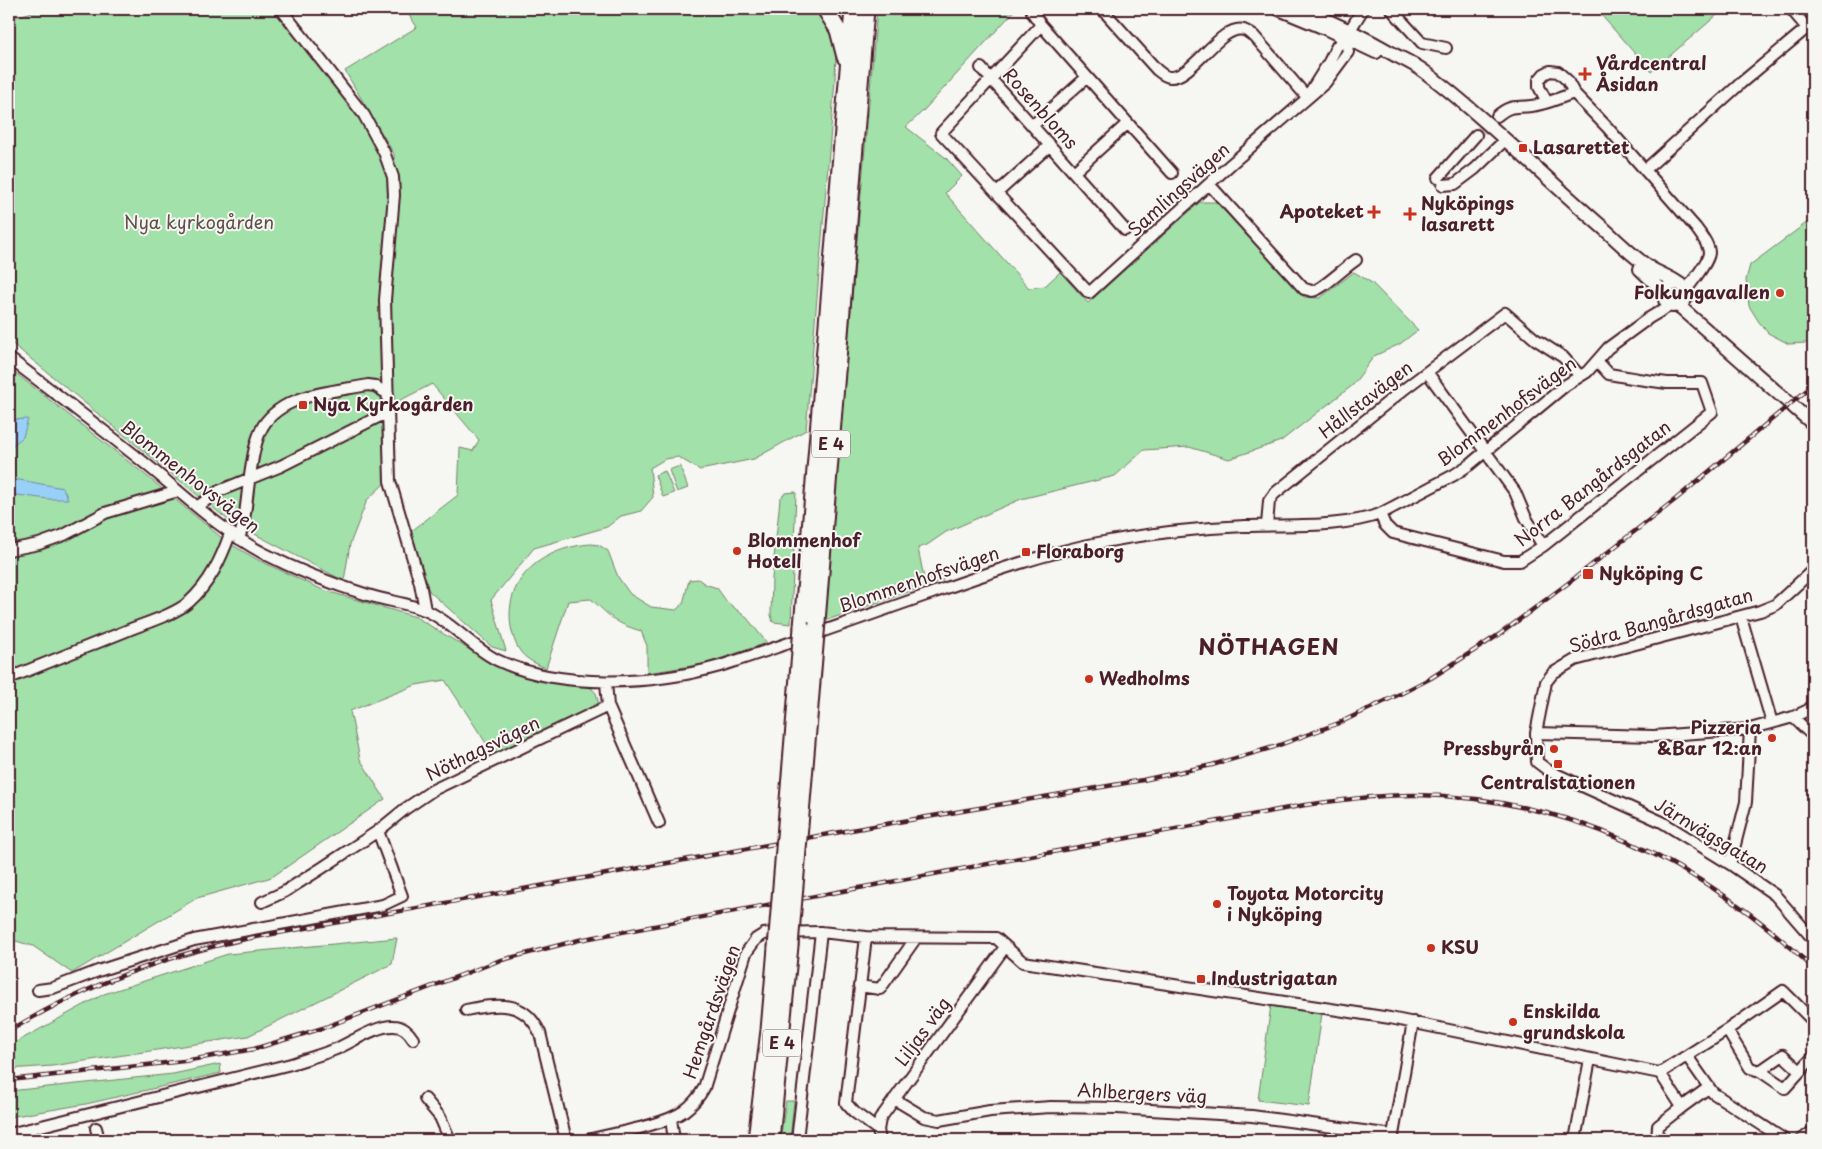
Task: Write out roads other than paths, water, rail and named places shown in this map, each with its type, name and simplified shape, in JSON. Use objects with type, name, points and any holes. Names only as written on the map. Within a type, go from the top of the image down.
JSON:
[{"type":"highway","points":[[825,9],[834,21],[840,35],[848,73]]},
{"type":"highway","name":"E 4","points":[[771,1140],[802,627],[853,9]]},
{"type":"highway","name":"E 4","points":[[756,1140],[783,947],[817,622],[866,9]]},
{"type":"main road","points":[[1279,9],[1325,28],[1348,34]]},
{"type":"main road","points":[[1300,9],[1424,71],[1648,267],[1813,424]]},
{"type":"main road","points":[[1676,294],[1813,418]]},
{"type":"street","points":[[281,9],[364,115],[390,166],[393,177],[394,195],[385,300],[390,481],[420,582],[425,610]]},
{"type":"street","points":[[1036,9],[1032,12],[1041,24],[1172,173]]},
{"type":"street","points":[[1102,9],[1157,70],[1171,78],[1181,74],[1223,37],[1234,31],[1244,30],[1254,36],[1307,97]]},
{"type":"street","points":[[1348,34],[1363,9]]},
{"type":"street","points":[[1391,9],[1422,43],[1446,48]]},
{"type":"street","points":[[1547,102],[1539,87],[1539,80],[1550,71],[1558,72],[1567,80],[1574,93],[1645,170],[1741,83],[1806,28],[1791,9]]},
{"type":"street","points":[[1041,24],[941,133],[997,193],[1050,145]]},
{"type":"street","name":"Samlingsvägen","points":[[997,193],[1089,294],[1209,184],[1325,83],[1348,52],[1348,34]]},
{"type":"street","name":"Rosenbloms","points":[[981,68],[1126,230]]},
{"type":"street","points":[[1033,125],[1087,77]]},
{"type":"street","points":[[1497,116],[1513,106],[1532,106],[1574,93]]},
{"type":"street","name":"Rosenbloms","points":[[1074,172],[1128,123]]},
{"type":"street","points":[[1476,134],[1440,182],[1455,184],[1475,169],[1505,140]]},
{"type":"street","name":"Blommenhofsvägen","points":[[425,610],[441,618],[482,651],[498,660],[542,674],[606,682],[633,681],[700,671],[1004,568],[1069,549],[1164,532],[1267,525],[1342,523],[1380,514],[1454,475],[1485,452],[1566,385],[1591,368],[1608,348],[1649,318],[1676,294],[1705,262],[1709,252],[1706,242],[1645,170]]},
{"type":"street","points":[[1209,184],[1304,289],[1313,291],[1321,288],[1346,266],[1356,260]]},
{"type":"street","name":"Hållstavägen","points":[[1267,525],[1269,501],[1274,494],[1505,313],[1536,339],[1563,357],[1580,376]]},
{"type":"street","name":"Blommenhovsvägen","points":[[9,358],[178,490],[197,507],[235,536],[261,552],[297,570],[335,585],[425,610]]},
{"type":"street","name":"Norra Bangårdsgatan","points":[[1380,514],[1385,525],[1392,533],[1504,561],[1520,561],[1543,546],[1712,412],[1702,382],[1667,383],[1638,380],[1609,374],[1597,361]]},
{"type":"street","points":[[1428,372],[1515,492],[1526,518],[1543,546]]},
{"type":"street","points":[[9,678],[162,616],[187,603],[202,588],[245,522],[249,480],[257,440],[271,415],[301,398],[368,385],[375,386],[388,394]]},
{"type":"street","points":[[197,507],[219,491],[249,480],[388,412]]},
{"type":"street","points":[[9,550],[39,544],[64,536],[105,513],[178,490]]},
{"type":"street","name":"Södra Bangårdsgatan","points":[[1549,771],[1538,762],[1536,733],[1546,682],[1553,673],[1575,660],[1760,612],[1775,605],[1813,570]]},
{"type":"street","points":[[1741,617],[1772,723]]},
{"type":"street","points":[[606,682],[608,706],[659,823]]},
{"type":"street","points":[[1536,733],[1654,736],[1750,729],[1793,717],[1808,710],[1813,705]]},
{"type":"street","name":"Nöthagsvägen","points":[[262,902],[284,892],[378,831],[404,809],[433,790],[608,706]]},
{"type":"street","points":[[1793,717],[1813,736]]},
{"type":"street","points":[[1730,864],[1746,802],[1750,729]]},
{"type":"street","name":"Järnvägsgatan","points":[[1549,771],[1662,822],[1730,864],[1775,895],[1813,939]]},
{"type":"street","points":[[38,990],[54,988],[107,968],[194,940],[383,905],[402,896],[378,831]]},
{"type":"street","points":[[797,1140],[821,932]]},
{"type":"street","name":"Hemgårdsvägen","points":[[587,1140],[671,1119],[684,1111],[698,1097],[704,1088],[746,953],[756,939],[764,934],[821,932],[866,937],[996,938],[1005,948]]},
{"type":"street","points":[[866,937],[846,1103],[879,1135]]},
{"type":"street","points":[[859,986],[880,989],[916,938]]},
{"type":"street","points":[[1005,948],[1023,962],[1413,1022],[1660,1073],[1782,991],[1813,1021]]},
{"type":"street","name":"Liljas väg","points":[[879,1135],[880,1119],[1005,948]]},
{"type":"street","points":[[466,1010],[489,1005],[507,1005],[524,1012],[534,1022],[540,1033],[566,1140]]},
{"type":"street","points":[[1394,1138],[1413,1022]]},
{"type":"street","points":[[9,1134],[291,1064],[334,1050],[367,1034],[385,1028],[394,1026],[404,1028],[413,1039]]},
{"type":"street","points":[[1726,1030],[1750,1068],[1760,1071],[1784,1088],[1813,1057]]},
{"type":"street","points":[[1760,1071],[1783,1055],[1800,1071]]},
{"type":"street","points":[[1686,1056],[1713,1093],[1785,1140]]},
{"type":"street","points":[[1575,1140],[1590,1059]]},
{"type":"street","points":[[1660,1073],[1682,1108]]},
{"type":"street","points":[[1657,1140],[1658,1126],[1708,1088]]},
{"type":"street","points":[[425,1099],[440,1117],[450,1140]]},
{"type":"street","name":"Ahlbergers väg","points":[[894,1099],[924,1117],[939,1120],[990,1111],[1051,1107],[1117,1108],[1252,1116],[1394,1138]]},
{"type":"street","points":[[671,1119],[674,1140]]},
{"type":"street","points":[[96,1128],[99,1140]]},
{"type":"street","points":[[1801,1140],[1813,1131]]},
{"type":"water","points":[[28,419],[23,437],[9,448],[9,420]]},
{"type":"water","points":[[9,478],[63,488],[68,499],[48,499],[9,494]]},
{"type":"tunnel","points":[[1476,135],[1497,116]]},
{"type":"railway","points":[[9,1031],[65,1001],[123,975],[183,955],[245,939],[857,829],[1143,780],[1212,765],[1274,747],[1339,723],[1402,693],[1431,678],[1500,634],[1676,499],[1813,385]]},
{"type":"railway","points":[[9,1080],[184,1061],[254,1049],[323,1028],[498,961],[579,940],[1305,805],[1386,796],[1414,795],[1470,798],[1525,808],[1579,823],[1630,843],[1679,868],[1726,897],[1771,931],[1813,968]]},
{"type":"place","name":"Vårdcentral Åsidan","points":[[1585,74]]},
{"type":"place","name":"Lasarettet","points":[[1523,148]]},
{"type":"place","name":"Apoteket","points":[[1374,212]]},
{"type":"place","name":"Nyköpings lasarett","points":[[1410,214]]},
{"type":"place","name":"Folkungavallen","points":[[1780,293]]},
{"type":"place","name":"Nya Kyrkogården","points":[[303,405]]},
{"type":"place","name":"Blommenhof Hotell","points":[[737,551]]},
{"type":"place","name":"Floraborg","points":[[1026,552]]},
{"type":"place","name":"Nyköping C","points":[[1588,574]]},
{"type":"place","name":"Wedholms","points":[[1089,679]]},
{"type":"place","name":"Pizzeria &Bar 12:an","points":[[1772,738]]},
{"type":"place","name":"Pressbyrån","points":[[1554,749]]},
{"type":"place","name":"Centralstationen","points":[[1558,764]]},
{"type":"place","name":"Toyota Motorcity i Nyköping","points":[[1217,904]]},
{"type":"place","name":"KSU","points":[[1431,948]]},
{"type":"place","name":"Industrigatan","points":[[1201,979]]},
{"type":"place","name":"Enskilda grundskola","points":[[1513,1022]]},
{"type":"district","name":"NÖTHAGEN","points":[[1269,647]]},
{"type":"park label","name":"Nya kyrkogården","points":[[199,223]]}]
